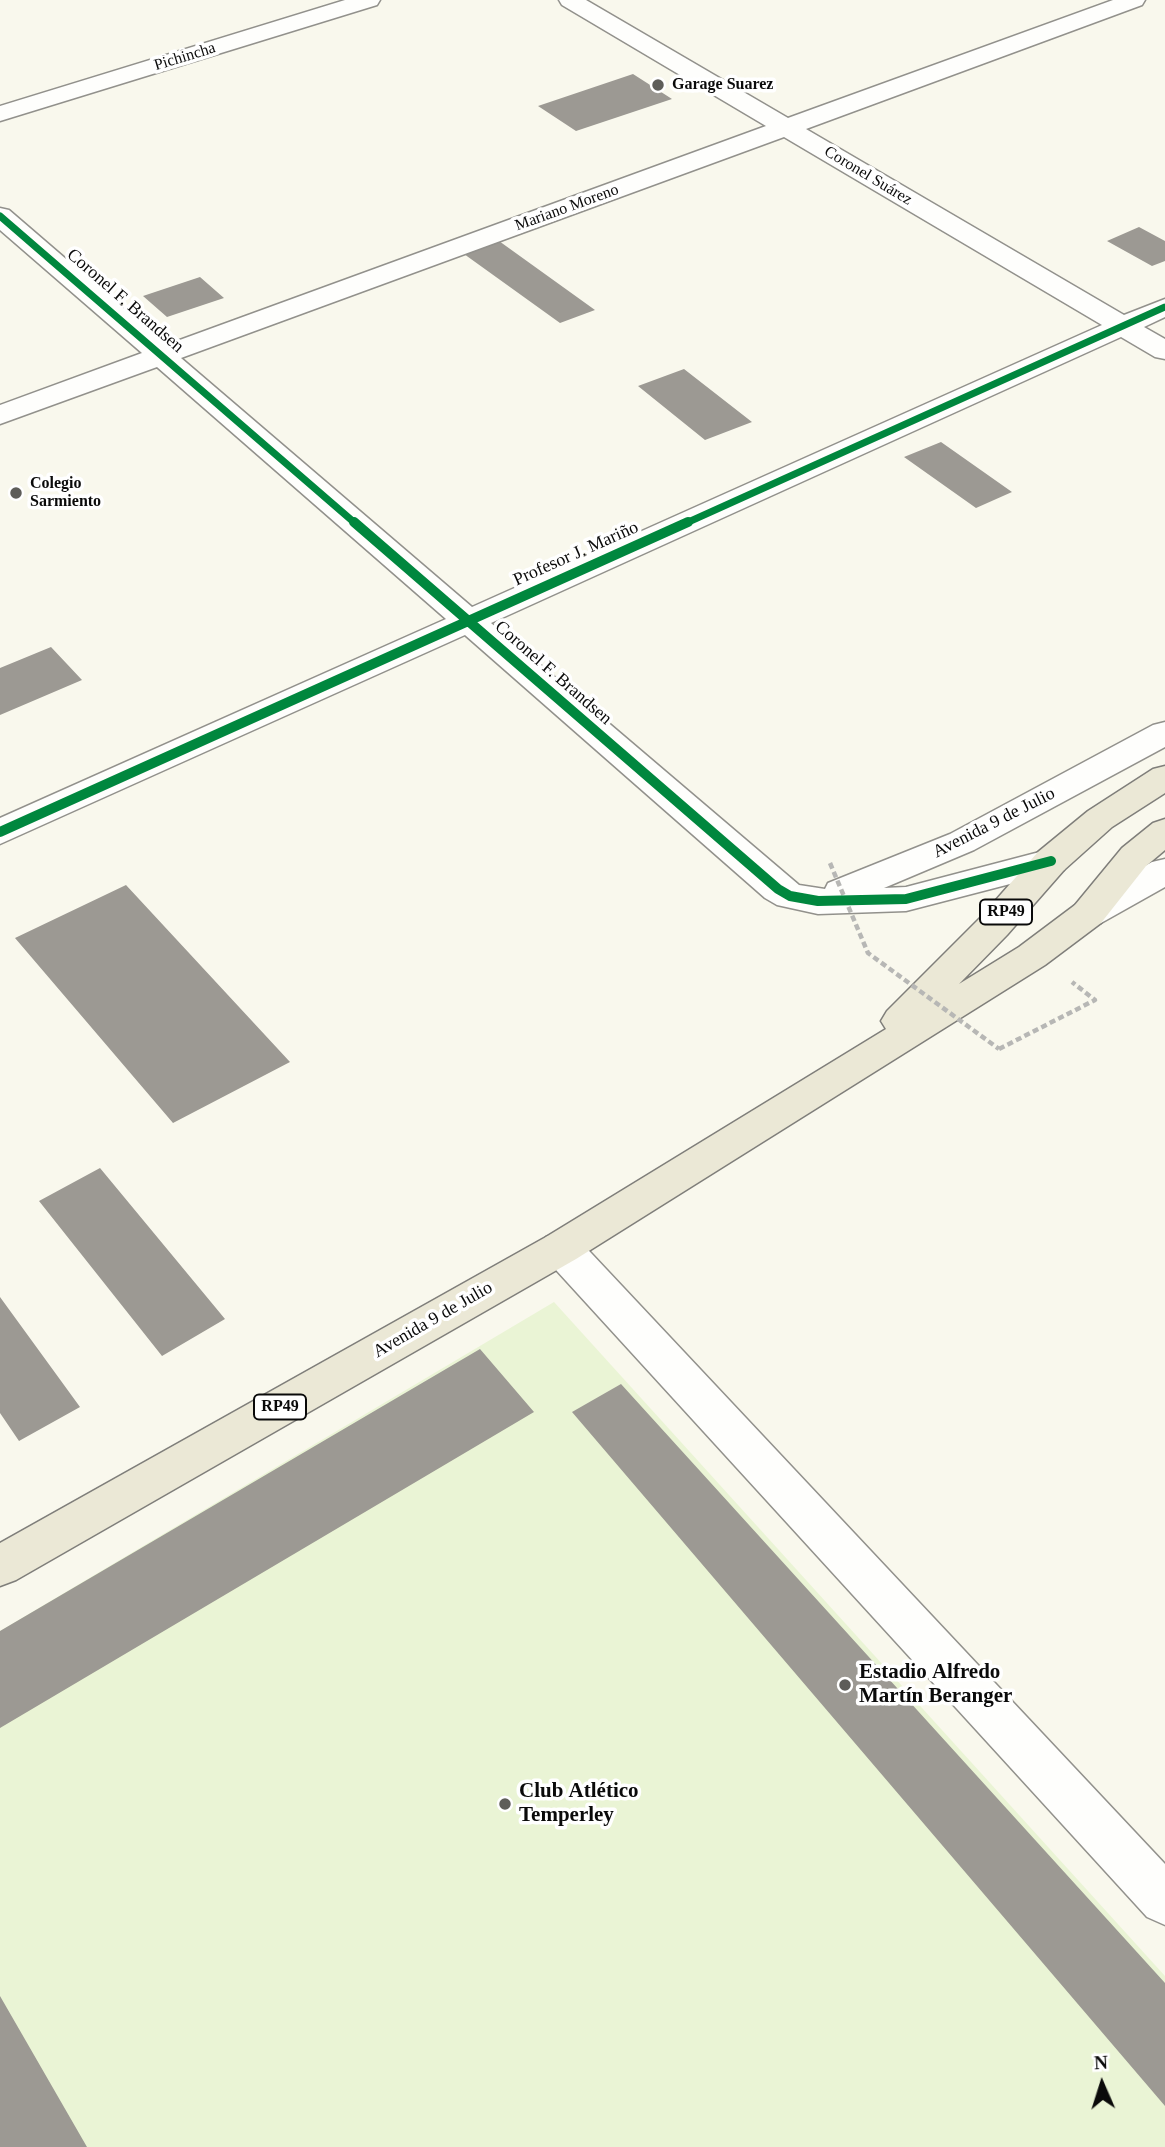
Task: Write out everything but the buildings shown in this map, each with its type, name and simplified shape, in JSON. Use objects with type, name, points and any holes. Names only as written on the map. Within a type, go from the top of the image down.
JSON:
[{"type":"main road","name":"RP49","points":[[860,1063],[994,926],[1051,861],[1079,835],[1117,807],[1165,777]]},
{"type":"main road","name":"RP49","points":[[860,1063],[1032,956],[1088,914],[1134,857],[1165,831]]},
{"type":"main road","name":"Avenida 9 de Julio","points":[[0,1566],[561,1248],[860,1063]]},
{"type":"street","name":"Pichincha","points":[[0,114],[369,0]]},
{"type":"street","name":"Coronel Suárez","points":[[570,0],[1165,351]]},
{"type":"street","name":"Mariano Moreno","points":[[0,415],[1134,0]]},
{"type":"street","name":"Coronel F. Brandsen","points":[[0,216],[778,889],[790,896],[818,901],[906,899],[1051,861]]},
{"type":"street","name":"Profesor J. Mariño","points":[[0,832],[1165,307]]},
{"type":"street","name":"Avenida 9 de Julio","points":[[818,901],[962,842],[1165,733]]},
{"type":"street","points":[[1088,914],[1165,871]]},
{"type":"street","points":[[561,1248],[1165,1900]]},
{"type":"path","points":[[830,863],[868,953],[999,1049],[1095,1000]]},
{"type":"green space","name":"Club Atlético Temperley","points":[[554,1302],[1165,1976],[1165,2147],[0,2147],[0,1631]]},
{"type":"cycle path","points":[[0,216],[778,889],[790,896],[818,901],[906,899],[1051,861]]},
{"type":"cycle path","points":[[0,832],[1165,307]]},
{"type":"place","name":"Garage Suarez","points":[[658,85]]},
{"type":"place","name":"Colegio Sarmiento","points":[[16,493]]},
{"type":"place","name":"Estadio Alfredo Martín Beranger","points":[[845,1685]]},
{"type":"place","name":"Club Atlético Temperley","points":[[505,1804]]}]
